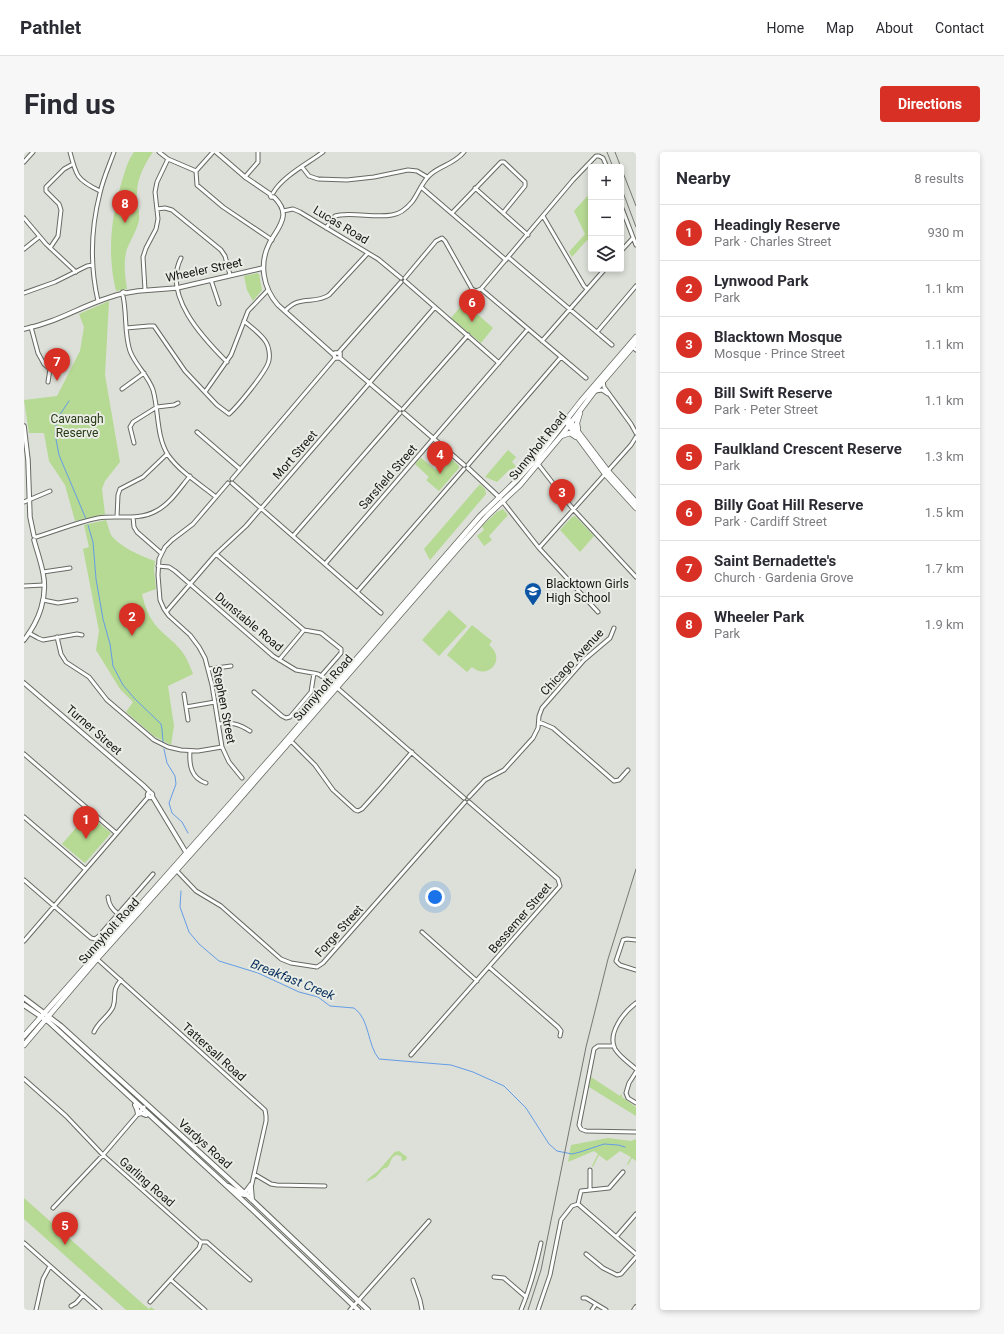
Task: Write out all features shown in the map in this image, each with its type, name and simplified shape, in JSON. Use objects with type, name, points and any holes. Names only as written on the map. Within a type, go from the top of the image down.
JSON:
[{"type":"main road","name":"Sunnyholt Road","points":[[24,1045],[45,1017],[96,958],[335,686],[488,515],[520,485],[561,436],[581,401],[636,337]]},
{"type":"main road","name":"Sunnyholt Road","points":[[284,745],[290,741],[406,600],[499,497],[536,459],[635,347]]},
{"type":"main road","points":[[578,432],[577,421],[585,403]]},
{"type":"main road","points":[[568,422],[578,432],[606,472],[636,502]]},
{"type":"main road","points":[[568,422],[606,472],[636,508]]},
{"type":"main road","points":[[561,436],[570,433],[581,440]]},
{"type":"main road","name":"Sunnyholt Road","points":[[96,958],[177,871],[188,855]]},
{"type":"main road","name":"Vardys Road","points":[[24,998],[358,1310]]},
{"type":"main road","name":"Vardys Road","points":[[24,1005],[45,1017],[146,1104],[252,1200],[368,1310]]},
{"type":"main road","name":"Sunnyholt Road","points":[[24,1036],[45,1017]]},
{"type":"main road","name":"Vardys Road","points":[[120,1088],[136,1106],[138,1114],[144,1114],[162,1128]]},
{"type":"main road","points":[[218,1178],[239,1193],[245,1195],[246,1201],[254,1212]]},
{"type":"main road","points":[[251,1186],[252,1200]]},
{"type":"street","points":[[24,162],[33,152]]},
{"type":"street","points":[[70,152],[76,173],[82,182],[100,191]]},
{"type":"street","points":[[98,301],[93,265],[94,222],[100,191],[114,152]]},
{"type":"street","points":[[159,152],[168,159],[196,171]]},
{"type":"street","points":[[213,152],[196,171],[197,185],[223,207],[272,240]]},
{"type":"street","points":[[216,152],[245,177],[272,195],[280,204],[283,211],[280,225],[265,255],[263,268],[264,280],[273,299],[294,319],[402,411],[499,497],[539,548],[598,612]]},
{"type":"street","points":[[245,177],[258,162],[258,152]]},
{"type":"street","points":[[457,152],[463,154]]},
{"type":"street","points":[[272,195],[281,182],[322,153]]},
{"type":"street","points":[[326,228],[335,216],[392,215],[407,209],[427,177],[453,162],[463,154]]},
{"type":"street","points":[[588,164],[596,156],[601,156],[606,164]]},
{"type":"street","points":[[145,290],[142,259],[156,230],[158,219],[154,198],[155,188],[168,159]]},
{"type":"street","points":[[452,213],[499,163],[504,162],[525,182],[525,186],[503,213]]},
{"type":"street","points":[[50,248],[58,236],[61,210],[59,204],[46,191],[46,187],[64,168],[73,164]]},
{"type":"street","points":[[405,280],[436,241],[442,238],[472,289],[476,291],[481,289],[588,164]]},
{"type":"street","points":[[302,167],[309,176],[318,179],[347,180],[374,177],[408,170],[417,171],[427,177]]},
{"type":"street","points":[[421,187],[612,345]]},
{"type":"street","points":[[475,188],[528,234]]},
{"type":"street","points":[[156,209],[165,208],[172,210],[218,247],[224,253],[230,275]]},
{"type":"street","name":"Lucas Road","points":[[283,211],[292,209],[297,210],[382,262],[401,280]]},
{"type":"street","points":[[624,214],[636,245]]},
{"type":"street","points":[[543,216],[587,289]]},
{"type":"street","points":[[24,218],[39,237],[76,272]]},
{"type":"street","points":[[24,250],[39,237]]},
{"type":"street","points":[[624,247],[633,238]]},
{"type":"street","points":[[285,311],[296,302],[323,298],[330,295],[368,253]]},
{"type":"street","points":[[181,258],[176,273],[178,288],[184,307],[192,323],[206,341],[227,362]]},
{"type":"street","points":[[24,293],[55,282],[87,266],[93,265]]},
{"type":"street","name":"Wheeler Street","points":[[24,329],[59,319],[98,301],[145,290],[178,288],[263,268]]},
{"type":"street","points":[[542,341],[602,272]]},
{"type":"street","points":[[211,280],[219,304]]},
{"type":"street","points":[[197,432],[240,469],[401,280],[405,280],[499,363]]},
{"type":"street","points":[[597,332],[636,286]]},
{"type":"street","points":[[481,289],[586,378]]},
{"type":"street","points":[[205,392],[227,362],[248,311],[268,290]]},
{"type":"street","points":[[123,295],[130,352],[151,385],[157,406],[160,433],[167,454],[190,476],[216,497]]},
{"type":"street","name":"Mort Street","points":[[166,612],[216,554],[246,526],[261,509],[435,307]]},
{"type":"street","points":[[126,328],[154,326],[185,371],[217,405],[229,414],[264,371],[269,362],[269,353],[266,342],[244,321]]},
{"type":"street","points":[[31,327],[38,353],[43,363],[50,369],[48,382]]},
{"type":"street","name":"Sarsfield Street","points":[[325,564],[528,329]]},
{"type":"street","points":[[293,536],[468,335]]},
{"type":"street","points":[[357,592],[560,357]]},
{"type":"street","points":[[122,389],[144,373]]},
{"type":"street","points":[[604,381],[603,386],[636,429]]},
{"type":"street","points":[[594,392],[600,390],[609,395]]},
{"type":"street","points":[[134,442],[132,438],[131,424],[157,406],[174,405],[178,403]]},
{"type":"street","points":[[631,424],[636,433]]},
{"type":"street","points":[[24,426],[28,460],[30,522],[43,572],[44,585],[43,600],[37,619],[24,640]]},
{"type":"street","points":[[631,445],[636,437]]},
{"type":"street","points":[[539,548],[636,440]]},
{"type":"street","points":[[117,517],[118,496],[120,489],[143,477],[167,454]]},
{"type":"street","points":[[538,464],[574,509],[636,577]]},
{"type":"street","name":"Stephen Street","points":[[240,469],[232,479],[228,479],[230,483],[193,524],[172,540],[161,553],[158,566],[158,589],[160,600],[166,612],[195,641],[205,658],[209,669],[222,747],[229,762],[242,778]]},
{"type":"street","points":[[35,538],[93,519],[133,517],[158,510],[170,500],[190,476]]},
{"type":"street","points":[[230,483],[381,612]]},
{"type":"street","points":[[24,502],[50,491]]},
{"type":"street","points":[[133,517],[134,526],[137,532],[161,553]]},
{"type":"street","points":[[216,554],[304,630],[321,633],[341,650],[321,676]]},
{"type":"street","name":"Dunstable Road","points":[[158,566],[169,567],[172,569],[265,650],[279,660],[296,670],[321,676],[335,686]]},
{"type":"street","points":[[43,572],[70,568]]},
{"type":"street","points":[[24,586],[44,585]]},
{"type":"street","points":[[43,600],[58,602],[76,600]]},
{"type":"street","name":"Chicago Avenue","points":[[469,797],[485,780],[506,769],[535,736],[540,722],[540,713],[545,705],[584,660],[610,638],[614,628]]},
{"type":"street","points":[[279,660],[304,630]]},
{"type":"street","points":[[29,633],[42,639],[77,634],[82,635]]},
{"type":"street","points":[[57,637],[61,654],[65,661],[89,677],[107,700],[149,736],[168,747],[190,751],[222,747]]},
{"type":"street","points":[[209,669],[231,666]]},
{"type":"street","points":[[254,692],[282,716],[286,718],[290,717],[311,692],[314,674]]},
{"type":"street","name":"Turner Street","points":[[24,683],[143,785],[188,855]]},
{"type":"street","points":[[335,686],[464,798],[465,802],[469,802],[469,797],[466,796],[464,798]]},
{"type":"street","points":[[184,694],[188,720]]},
{"type":"street","points":[[186,707],[215,702]]},
{"type":"street","points":[[219,724],[228,722],[235,723],[250,731]]},
{"type":"street","points":[[540,722],[553,728],[614,781],[619,780],[628,770]]},
{"type":"street","points":[[290,741],[316,766],[335,793],[358,811],[362,809],[412,752]]},
{"type":"street","points":[[284,745],[296,747]]},
{"type":"street","points":[[190,751],[191,770],[200,780],[206,783]]},
{"type":"street","points":[[24,754],[116,833]]},
{"type":"street","points":[[24,941],[150,795]]},
{"type":"street","name":"Forge Street","points":[[177,871],[195,890],[222,907],[279,958],[288,962],[317,967],[323,963],[465,802]]},
{"type":"street","name":"Bessemer Street","points":[[411,1055],[557,890],[560,883],[558,879],[469,802]]},
{"type":"street","points":[[24,817],[85,869]]},
{"type":"street","points":[[168,875],[174,870],[177,871]]},
{"type":"street","points":[[24,880],[93,939],[99,936],[153,874]]},
{"type":"street","points":[[108,897],[110,907],[118,914]]},
{"type":"street","points":[[422,932],[477,981]]},
{"type":"street","points":[[636,940],[623,940],[616,961],[620,965],[636,970]]},
{"type":"street","name":"Tattersall Road","points":[[96,958],[264,1110],[266,1121],[251,1186],[245,1192],[245,1195]]},
{"type":"street","points":[[489,966],[558,1027],[560,1030],[560,1036]]},
{"type":"street","points":[[94,1032],[97,1025],[112,1008],[115,988],[121,980]]},
{"type":"street","points":[[636,1003],[624,1014],[614,1036],[614,1046],[618,1054],[636,1069]]},
{"type":"street","points":[[614,1046],[598,1046],[594,1049],[579,1125],[581,1129],[586,1131],[636,1132]]},
{"type":"street","points":[[636,1072],[629,1083],[626,1093],[628,1098],[636,1103]]},
{"type":"street","name":"Garling Road","points":[[24,1079],[66,1116],[103,1155],[201,1242],[207,1242],[250,1280]]},
{"type":"street","points":[[54,1208],[103,1155],[146,1104]]},
{"type":"street","points":[[590,1170],[590,1190]]},
{"type":"street","points":[[578,1204],[581,1191],[609,1188],[623,1172]]},
{"type":"street","points":[[254,1174],[271,1184],[325,1186]]},
{"type":"street","points":[[578,1204],[636,1254]]},
{"type":"street","points":[[538,1310],[550,1275],[561,1220],[572,1206],[578,1204]]},
{"type":"street","points":[[616,1237],[636,1214]]},
{"type":"street","points":[[350,1310],[429,1221]]},
{"type":"street","points":[[150,1302],[199,1248],[201,1242]]},
{"type":"street","points":[[24,1243],[100,1310]]},
{"type":"street","points":[[521,1310],[536,1265],[541,1243]]},
{"type":"street","points":[[586,1254],[602,1267],[617,1275],[621,1274],[636,1257]]},
{"type":"street","points":[[36,1310],[43,1279],[50,1266]]},
{"type":"street","points":[[494,1277],[504,1278],[526,1297]]},
{"type":"street","points":[[170,1280],[205,1310]]},
{"type":"street","points":[[413,1280],[422,1310]]},
{"type":"street","points":[[71,1306],[76,1304],[83,1295]]},
{"type":"street","points":[[583,1298],[586,1298],[606,1310]]},
{"type":"street","points":[[592,1310],[596,1304]]},
{"type":"green space","points":[[134,152],[153,152],[143,168],[139,180],[137,198],[139,220],[127,249],[125,258],[127,289],[116,291],[113,277],[111,249],[113,222],[123,177],[128,162]]},
{"type":"green space","points":[[588,195],[588,242],[587,240],[572,257],[569,252],[585,234],[574,211]]},
{"type":"green space","points":[[258,273],[262,290],[253,301],[247,290],[244,276]]},
{"type":"green space","points":[[472,293],[476,295],[481,294],[475,301],[471,297],[466,304],[493,328],[481,343],[451,318]]},
{"type":"green space","name":"Cavanagh Reserve","points":[[109,301],[105,375],[120,462],[105,481],[102,489],[105,514],[75,521],[65,485],[49,461],[44,433],[29,433],[24,400],[57,396],[80,351],[84,327],[79,314]]},
{"type":"green space","points":[[508,450],[516,457],[512,462],[517,467],[509,470],[497,482],[485,477]]},
{"type":"green space","points":[[447,455],[459,466],[459,468],[439,491],[426,480],[429,477],[415,464],[421,458],[436,470]]},
{"type":"green space","points":[[480,484],[485,489],[486,494],[430,560],[424,549]]},
{"type":"green space","points":[[503,509],[508,515],[489,536],[492,540],[484,546],[477,536],[484,530],[482,526],[497,512]]},
{"type":"green space","points":[[575,516],[594,536],[580,552],[560,530],[572,517]]},
{"type":"green space","points":[[106,520],[111,535],[115,539],[137,554],[155,561],[154,570],[156,589],[142,594],[145,605],[155,624],[183,653],[193,674],[168,686],[174,726],[171,745],[154,736],[126,712],[133,702],[120,689],[96,650],[99,631],[83,549],[89,547],[84,525]]},
{"type":"green space","points":[[449,610],[467,626],[439,656],[422,640]]},
{"type":"green space","points":[[472,625],[492,641],[489,645],[494,651],[496,662],[489,670],[478,671],[472,667],[467,672],[447,655]]},
{"type":"green space","points":[[88,814],[111,833],[85,863],[62,844]]},
{"type":"green space","points":[[591,1077],[620,1096],[621,1094],[622,1097],[636,1107],[636,1116],[589,1087]]},
{"type":"green space","points":[[608,1138],[631,1141],[636,1139],[636,1161],[632,1158],[628,1165],[627,1164],[631,1157],[620,1151],[607,1161],[599,1155],[593,1167],[592,1166],[598,1154],[594,1151],[568,1162],[571,1145]]},
{"type":"green space","points":[[399,1151],[407,1157],[406,1160],[402,1161],[401,1156],[396,1155],[392,1158],[388,1167],[383,1169],[376,1177],[366,1182],[379,1170],[394,1152]]},
{"type":"green space","points":[[24,1198],[143,1304],[149,1309],[151,1307],[155,1310],[126,1310],[24,1219]]},
{"type":"waterway","name":"Breakfast Creek","points":[[69,401],[59,416],[55,434],[59,455],[86,519]]},
{"type":"waterway","name":"Breakfast Creek","points":[[88,525],[93,542],[96,579],[103,619],[110,644],[113,666],[123,685],[161,724],[163,742]]},
{"type":"waterway","name":"Breakfast Creek","points":[[164,749],[167,763],[175,776],[176,784],[169,803],[172,813],[182,822],[188,833]]},
{"type":"waterway","name":"Breakfast Creek","points":[[181,891],[180,907],[189,932],[199,944],[219,961],[258,973],[299,992],[318,997],[330,1006],[354,1008],[359,1013],[366,1025],[372,1047],[379,1059],[451,1065],[473,1072],[504,1086],[526,1108],[549,1144],[557,1151],[572,1154],[604,1144],[625,1147]]},
{"type":"railway","points":[[607,152],[612,164]]},
{"type":"railway","points":[[615,152],[636,206]]},
{"type":"railway","points":[[624,195],[636,227]]},
{"type":"railway","points":[[528,1310],[541,1270],[586,1047],[608,959],[636,869]]},
{"type":"place","name":"Wheeler Park","points":[[125,223]]},
{"type":"place","name":"Billy Goat Hill Reserve","points":[[472,322]]},
{"type":"place","name":"Saint Bernadette's","points":[[57,381]]},
{"type":"place","name":"Bill Swift Reserve","points":[[440,474]]},
{"type":"place","name":"Blacktown Mosque","points":[[562,512]]},
{"type":"place","name":"Blacktown Girls High School","points":[[533,606]]},
{"type":"place","name":"Lynwood Park","points":[[132,636]]},
{"type":"place","name":"Headingly Reserve","points":[[86,839]]},
{"type":"place","name":"Faulkland Crescent Reserve","points":[[65,1245]]}]
